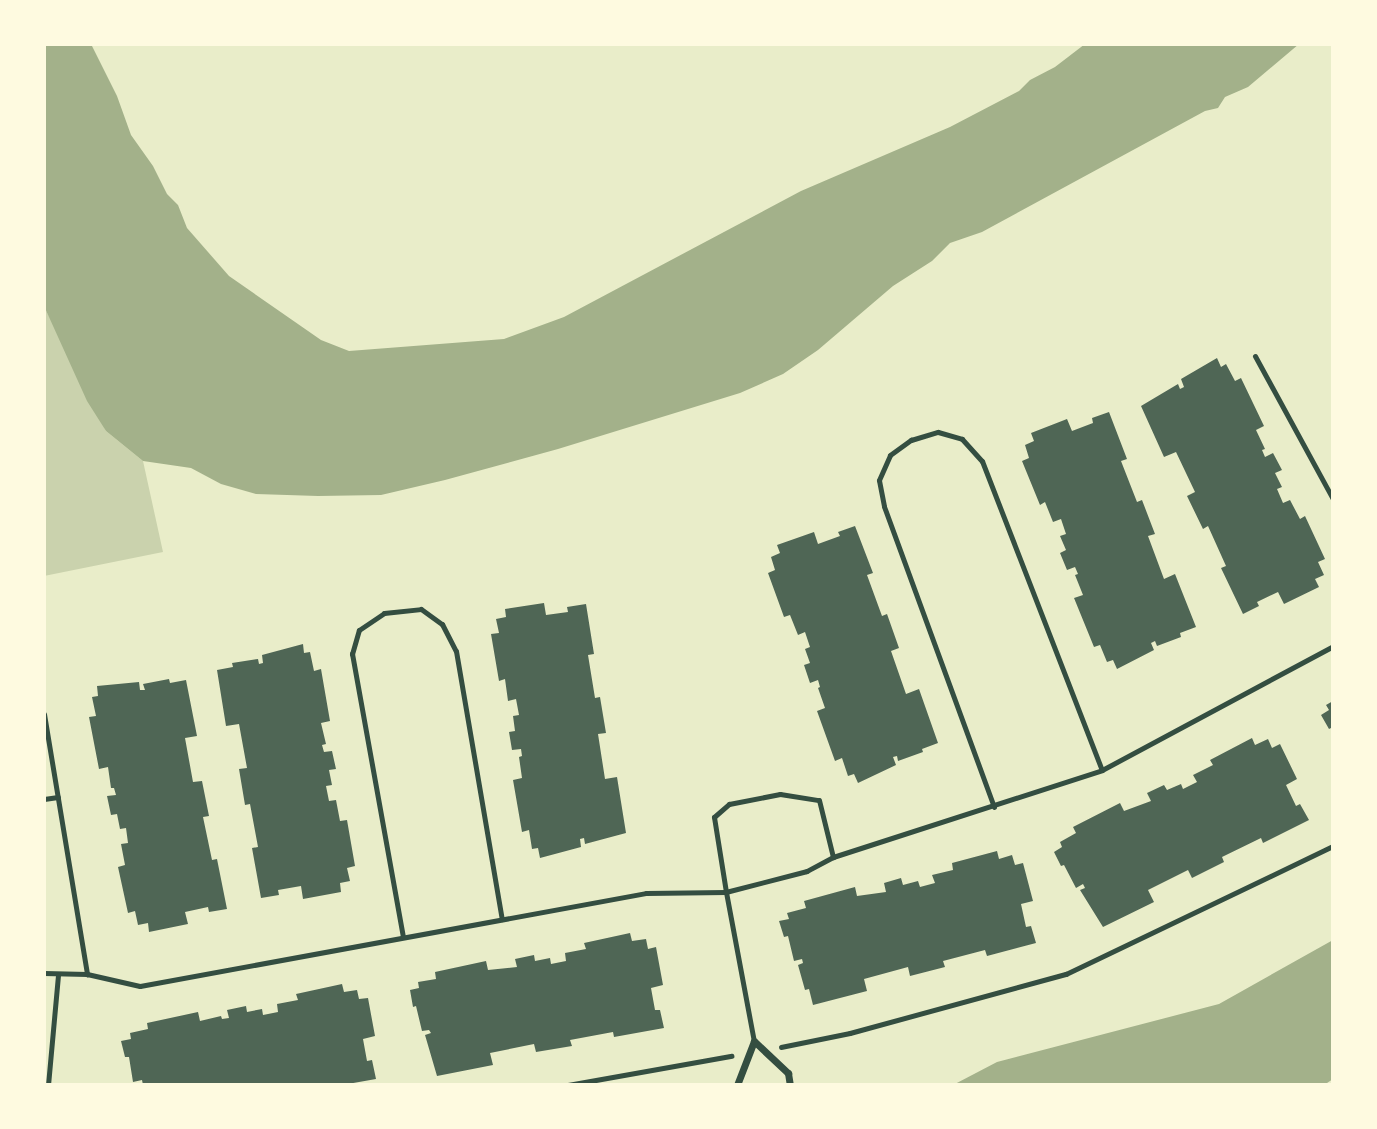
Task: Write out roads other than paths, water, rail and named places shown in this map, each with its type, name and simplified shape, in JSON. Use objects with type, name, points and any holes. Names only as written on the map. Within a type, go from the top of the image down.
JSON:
[{"type":"street","points":[[737,1085],[754,1041],[788,1073],[790,1085]]},
{"type":"lane","points":[[1255,356],[1330,485],[1333,499]]},
{"type":"lane","points":[[994,807],[884,506],[879,480],[890,454],[911,440],[938,432],[950,435],[962,439],[982,461],[1102,770]]},
{"type":"lane","points":[[403,937],[352,654],[359,630],[384,613],[421,609],[442,624],[456,651],[502,919]]},
{"type":"lane","points":[[44,973],[87,974],[140,986],[646,892],[726,892],[807,871],[833,857],[1102,770],[1333,646]]},
{"type":"lane","points":[[44,714],[87,974]]},
{"type":"lane","points":[[754,1041],[714,817],[729,804],[780,794],[819,800],[833,857]]},
{"type":"lane","points":[[44,799],[58,797]]},
{"type":"lane","points":[[48,1085],[58,975]]}]
